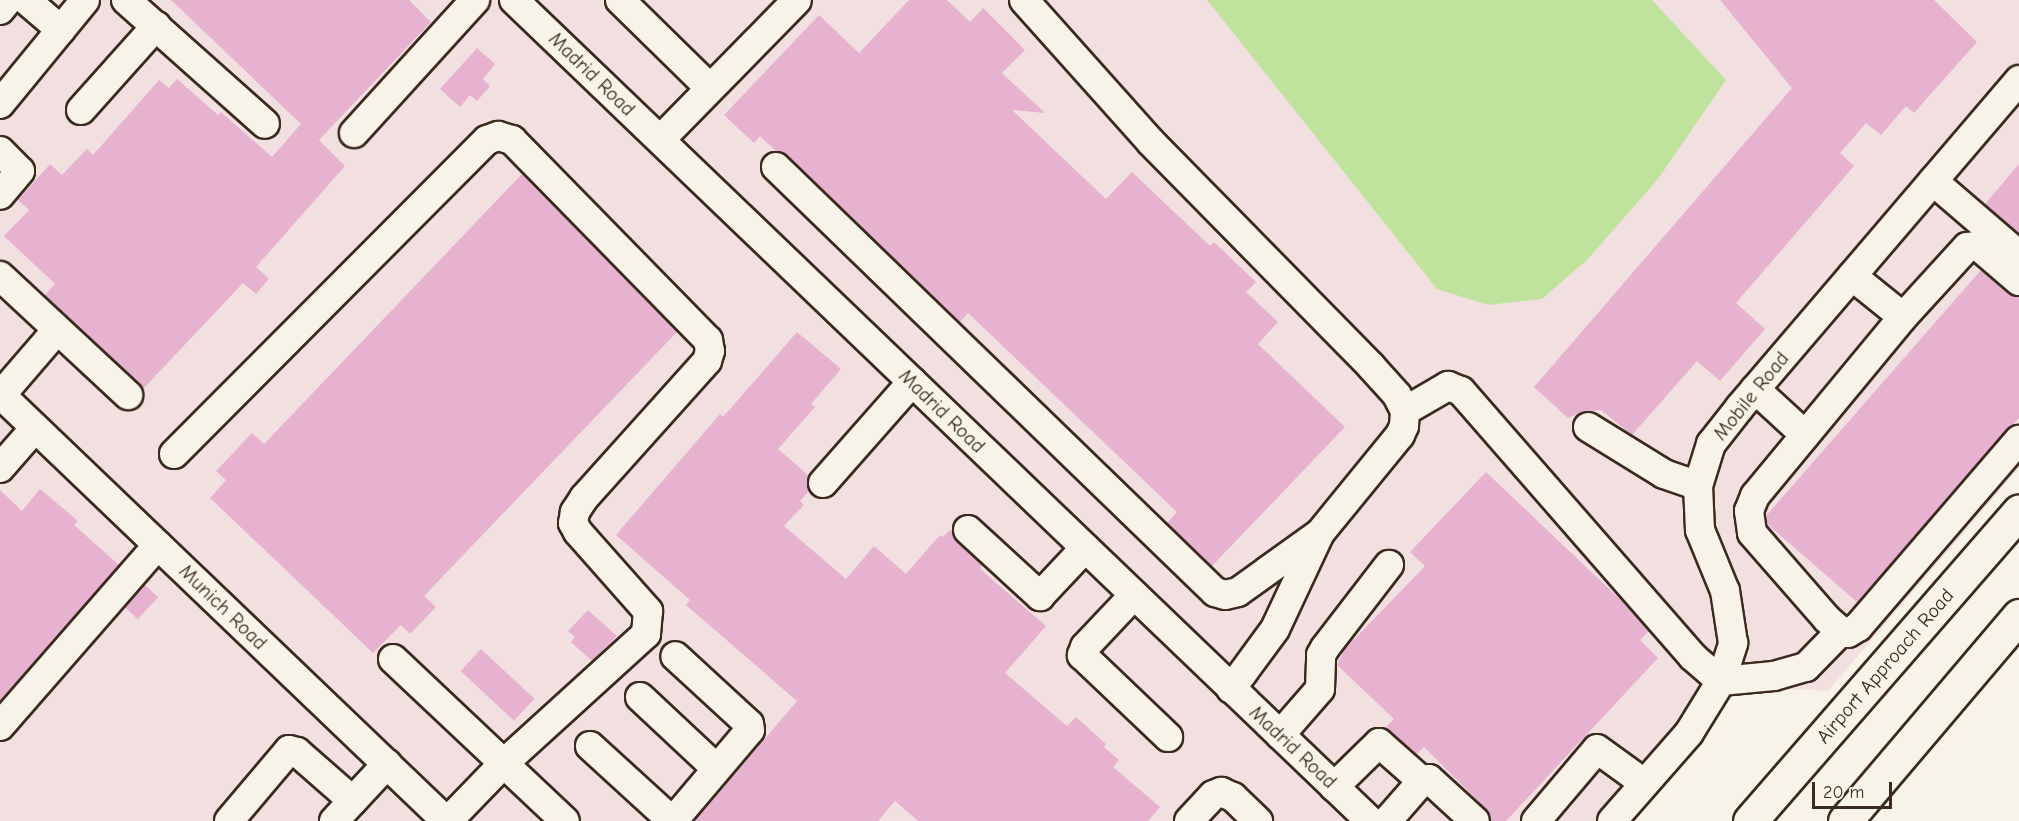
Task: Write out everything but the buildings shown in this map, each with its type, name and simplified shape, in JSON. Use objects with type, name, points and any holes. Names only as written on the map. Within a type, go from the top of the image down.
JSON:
[{"type":"main road","name":"Airport Approach Road","points":[[1750,821],[2019,512]]},
{"type":"main road","points":[[1845,821],[2019,616]]},
{"type":"street","points":[[0,10],[8,0]]},
{"type":"street","points":[[26,0],[61,30]]},
{"type":"street","points":[[0,104],[85,0]]},
{"type":"street","points":[[126,0],[265,124]]},
{"type":"street","points":[[354,133],[475,0]]},
{"type":"street","name":"Madrid Road","points":[[514,0],[1370,821]]},
{"type":"street","points":[[620,0],[710,88]]},
{"type":"street","points":[[661,139],[797,0]]},
{"type":"street","points":[[1024,0],[1157,149],[1397,394],[1405,411],[1404,426],[1400,435],[1320,533],[1275,629],[1231,689]]},
{"type":"street","points":[[81,110],[156,26]]},
{"type":"street","name":"Mobile Road","points":[[1612,821],[1689,733],[1721,681],[1733,643],[1725,591],[1700,530],[1698,486],[1711,444],[1755,389],[2019,80]]},
{"type":"street","points":[[174,454],[486,140],[498,136],[512,141],[708,340],[710,351],[707,361],[584,498],[575,512],[573,523],[578,532],[648,611],[646,634],[504,763],[447,821]]},
{"type":"street","points":[[0,152],[20,171],[0,195]]},
{"type":"street","points":[[776,166],[1215,592],[1225,595],[1238,592],[1320,533]]},
{"type":"street","points":[[1933,181],[2019,255]]},
{"type":"street","points":[[2019,281],[1978,246],[1970,246],[1903,317],[1755,496],[1750,504],[1749,519],[1752,533],[1827,619],[1841,631],[1848,633],[1858,627],[2019,440]]},
{"type":"street","points":[[0,276],[128,394]]},
{"type":"street","points":[[1852,276],[1903,317]]},
{"type":"street","points":[[0,395],[57,330]]},
{"type":"street","points":[[823,483],[912,381]]},
{"type":"street","points":[[1405,411],[1448,386],[1461,391],[1693,657],[1721,681],[1774,676],[1806,667],[1841,631]]},
{"type":"street","points":[[1755,389],[1805,435]]},
{"type":"street","name":"Munich Road","points":[[0,395],[447,821]]},
{"type":"street","points":[[1588,427],[1664,474],[1698,486]]},
{"type":"street","points":[[0,468],[35,428]]},
{"type":"street","points":[[968,530],[1040,596],[1085,548]]},
{"type":"street","points":[[0,726],[158,545]]},
{"type":"street","points":[[1280,735],[1320,689],[1321,655],[1325,648],[1389,565]]},
{"type":"street","points":[[1134,595],[1085,647],[1082,655],[1168,737]]},
{"type":"street","points":[[590,746],[673,821],[750,730],[749,724],[675,656]]},
{"type":"street","points":[[393,659],[565,821]]},
{"type":"street","points":[[640,697],[717,769]]},
{"type":"street","points":[[1334,787],[1379,743],[1422,781]]},
{"type":"street","points":[[229,821],[289,750],[297,752],[353,801]]},
{"type":"street","points":[[1536,821],[1596,750],[1644,783]]},
{"type":"street","points":[[334,821],[387,764]]},
{"type":"street","points":[[1386,821],[1422,781],[1429,779],[1435,782],[1475,821]]},
{"type":"street","points":[[1189,821],[1213,795],[1221,792],[1233,797],[1258,821]]},
{"type":"shaded area","points":[[0,0],[2019,0],[2019,468],[1828,691],[1721,685],[1608,821],[0,821]]},
{"type":"green space","points":[[1207,0],[1652,0],[1726,80],[1658,179],[1587,260],[1542,299],[1488,305],[1437,289]]}]
